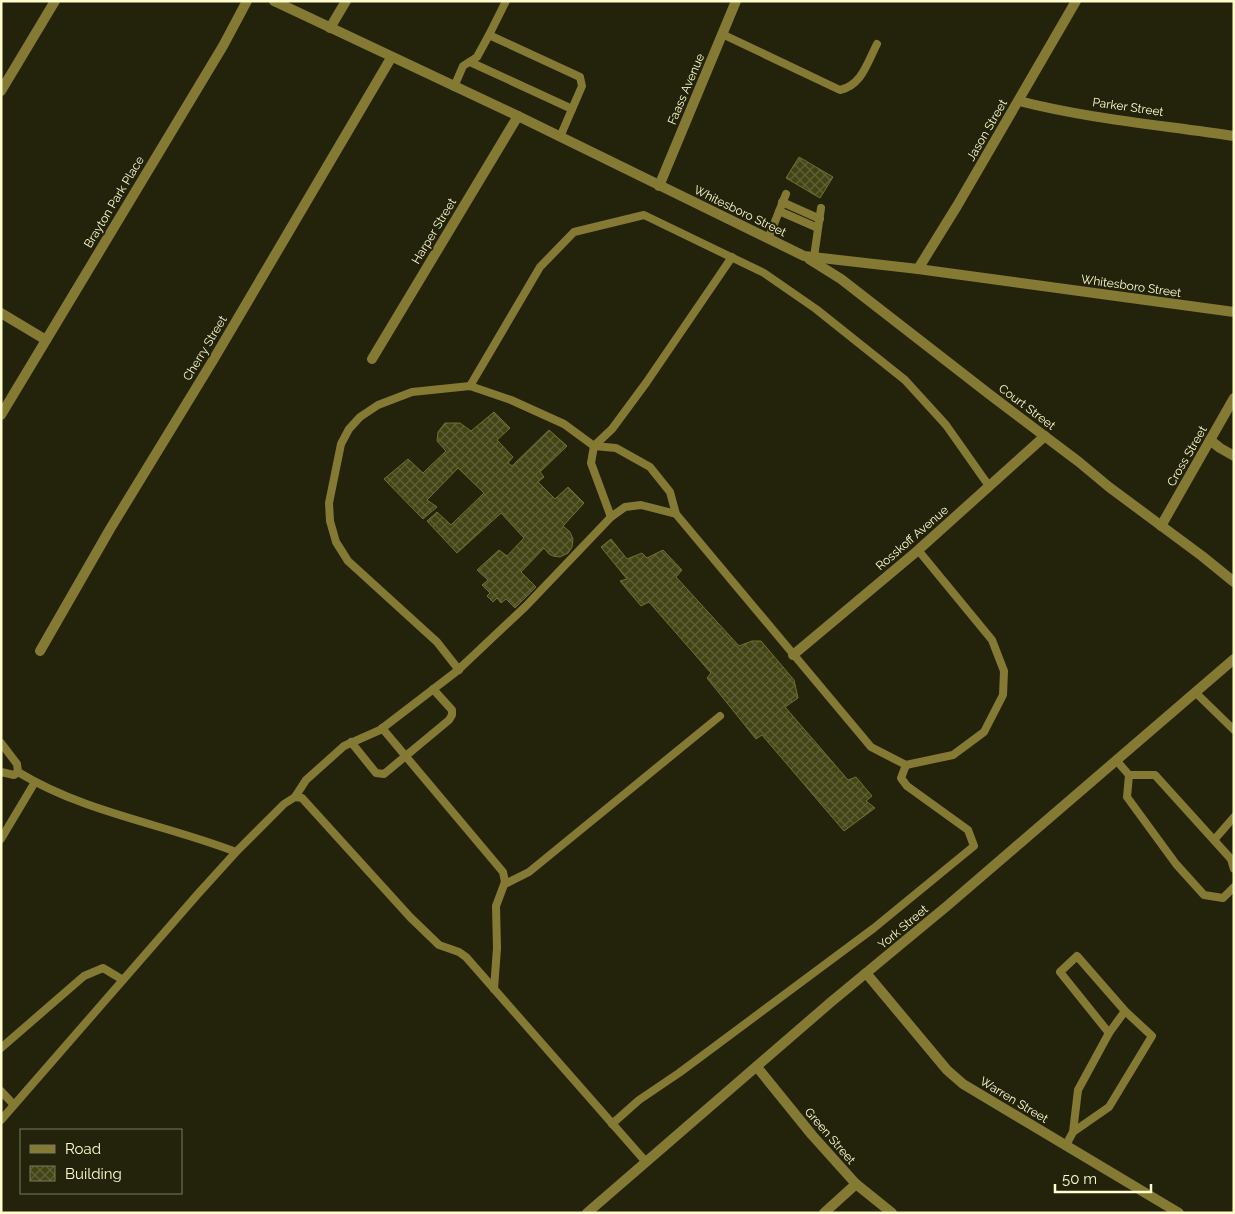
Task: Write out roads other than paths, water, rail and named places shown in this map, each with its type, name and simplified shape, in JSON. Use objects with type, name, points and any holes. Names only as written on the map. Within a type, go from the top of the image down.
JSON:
[{"type":"street","points":[[1,91],[54,1]]},
{"type":"street","name":"Brayton Park Place","points":[[1,416],[223,46],[247,1]]},
{"type":"street","name":"Whitesboro Street","points":[[274,1],[391,58],[518,116],[768,239],[809,257],[918,269],[1234,312]]},
{"type":"street","points":[[330,28],[346,1]]},
{"type":"street","name":"Faass Avenue","points":[[659,186],[736,1]]},
{"type":"street","name":"Jason Street","points":[[918,269],[1019,101],[1076,1]]},
{"type":"street","name":"Cherry Street","points":[[40,651],[110,529],[212,362],[391,58]]},
{"type":"street","name":"Parker Street","points":[[1019,101],[1103,117],[1234,136]]},
{"type":"street","name":"Harper Street","points":[[372,359],[518,116]]},
{"type":"street","name":"Court Street","points":[[809,257],[841,278],[1234,582]]},
{"type":"street","points":[[1,313],[46,340]]},
{"type":"street","name":"Cross Street","points":[[1161,526],[1234,398]]},
{"type":"street","name":"Rosskoff Avenue","points":[[793,655],[918,550],[1045,436]]},
{"type":"street","points":[[1210,440],[1234,456]]},
{"type":"street","name":"York Street","points":[[587,1213],[1234,659]]},
{"type":"street","name":"Warren Street","points":[[866,974],[947,1070],[964,1084],[1179,1213]]},
{"type":"street","name":"Green Street","points":[[757,1067],[812,1135],[856,1184],[892,1213]]},
{"type":"street","points":[[824,1213],[856,1184]]},
{"type":"lane","points":[[454,87],[464,66],[477,57],[506,1]]},
{"type":"lane","points":[[722,34],[840,90],[850,88],[855,83],[877,44]]},
{"type":"lane","points":[[489,35],[580,77],[582,86],[560,137]]},
{"type":"lane","points":[[470,62],[572,109]]},
{"type":"lane","points":[[768,239],[786,194]]},
{"type":"lane","points":[[782,202],[820,219]]},
{"type":"lane","points":[[809,257],[818,228],[821,208]]},
{"type":"lane","points":[[779,211],[818,228]]},
{"type":"lane","points":[[470,386],[540,267],[574,232],[644,215],[764,274],[816,308],[905,380],[946,425],[989,486]]},
{"type":"lane","points":[[611,517],[591,463],[594,446],[612,429],[635,399],[732,258]]},
{"type":"lane","points":[[459,670],[437,642],[348,561],[336,542],[330,521],[329,503],[341,444],[349,429],[360,417],[378,405],[412,392],[470,386],[511,400],[564,424],[594,446],[616,448],[650,467],[670,492],[676,514],[871,747],[906,765],[953,755],[984,732],[1003,695],[1004,671],[992,640],[918,550]]},
{"type":"lane","points":[[1,1120],[236,852],[284,804],[295,797],[306,780],[344,746],[382,728],[459,670],[526,606],[611,517],[625,507],[641,505],[676,514]]},
{"type":"lane","points":[[351,742],[379,774],[384,774],[449,720],[452,715],[452,710],[433,690]]},
{"type":"lane","points":[[1195,692],[1234,730]]},
{"type":"lane","points":[[505,884],[529,872],[720,716]]},
{"type":"lane","points":[[382,728],[503,872],[505,884],[496,906],[497,948],[494,989]]},
{"type":"lane","points":[[1,743],[17,764],[18,772]]},
{"type":"lane","points":[[1116,760],[1129,775],[1127,797],[1176,864],[1204,895],[1223,898],[1234,887]]},
{"type":"lane","points":[[612,1124],[639,1100],[679,1073],[874,928],[974,846],[968,830],[907,786],[902,778],[906,765]]},
{"type":"lane","points":[[1,772],[14,775],[18,772]]},
{"type":"lane","points":[[18,772],[34,782],[111,812],[216,844],[236,852]]},
{"type":"lane","points":[[1129,775],[1155,775],[1231,859],[1234,869]]},
{"type":"lane","points":[[1,839],[34,782]]},
{"type":"lane","points":[[295,797],[302,798],[410,917],[439,944],[466,957],[646,1162]]},
{"type":"lane","points":[[1214,840],[1234,816]]},
{"type":"lane","points":[[1073,1132],[1109,1107],[1152,1036],[1125,1011],[1077,956],[1060,972],[1109,1033]]},
{"type":"lane","points":[[1,1048],[84,976],[103,968],[123,980]]},
{"type":"lane","points":[[1066,1145],[1073,1132],[1078,1090],[1109,1033],[1125,1011]]},
{"type":"lane","points":[[1,1091],[14,1105]]}]
